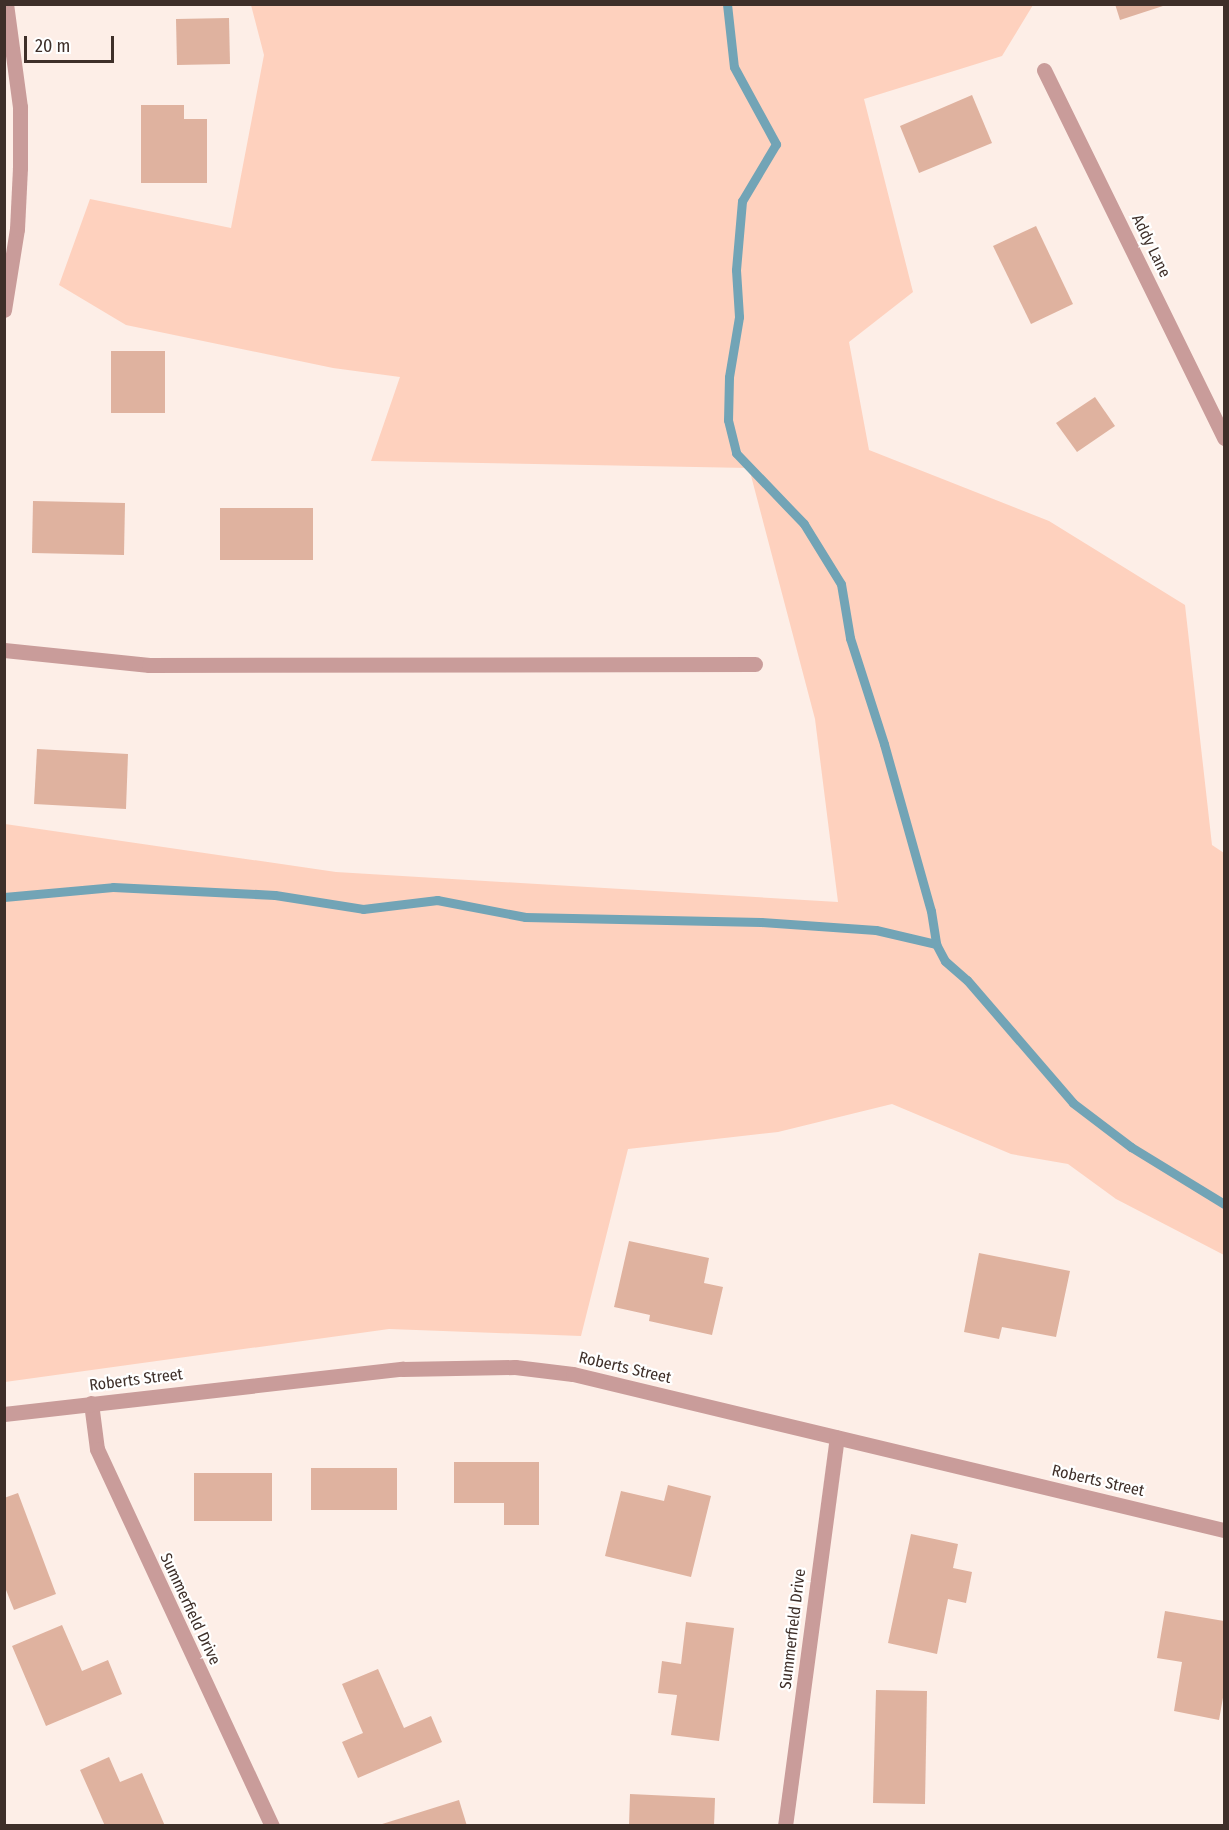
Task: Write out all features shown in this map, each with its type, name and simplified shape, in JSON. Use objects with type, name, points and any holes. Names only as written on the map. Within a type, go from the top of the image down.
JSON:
[{"type":"street","points":[[4,310],[17,229],[20,168],[20,107],[6,4]]},
{"type":"street","name":"Addy Lane","points":[[1044,70],[1224,438]]},
{"type":"street","points":[[4,650],[149,665],[754,664]]},
{"type":"street","name":"Roberts Street","points":[[4,1414],[402,1369],[515,1367],[573,1374],[1224,1530]]},
{"type":"street","name":"Summerfield Drive","points":[[91,1403],[97,1449],[272,1826]]},
{"type":"street","name":"Summerfield Drive","points":[[785,1826],[837,1437]]},
{"type":"shaded area","points":[[251,5],[1033,5],[1002,56],[864,99],[913,292],[849,342],[869,450],[1049,521],[1185,605],[1212,845],[1224,853],[1224,1255],[1116,1199],[1068,1164],[1011,1154],[892,1104],[778,1132],[628,1149],[581,1336],[389,1329],[5,1382],[5,824],[336,872],[838,902],[815,719],[749,468],[371,461],[400,377],[333,368],[126,325],[59,285],[90,199],[231,228],[264,55]]},
{"type":"building","points":[[1115,4],[1166,4],[1166,5],[1120,20]]},
{"type":"building","points":[[229,18],[230,64],[177,65],[176,19]]},
{"type":"building","points":[[972,95],[992,143],[919,173],[900,126]]},
{"type":"building","points":[[141,105],[184,105],[184,119],[207,119],[207,183],[141,183]]},
{"type":"building","points":[[1036,226],[1073,304],[1031,324],[993,246]]},
{"type":"building","points":[[111,351],[165,351],[165,413],[111,413]]},
{"type":"building","points":[[1095,397],[1115,426],[1077,452],[1056,423]]},
{"type":"building","points":[[33,501],[125,503],[124,555],[32,553]]},
{"type":"building","points":[[220,508],[313,508],[313,560],[220,560]]},
{"type":"building","points":[[37,749],[128,754],[126,809],[34,804]]},
{"type":"building","points":[[629,1241],[709,1258],[704,1283],[723,1287],[712,1335],[649,1321],[650,1315],[614,1307]]},
{"type":"building","points":[[979,1253],[1070,1271],[1056,1337],[1002,1327],[999,1339],[964,1332]]},
{"type":"building","points":[[454,1462],[539,1462],[539,1525],[504,1525],[504,1503],[454,1503]]},
{"type":"building","points":[[311,1468],[397,1468],[397,1510],[311,1510]]},
{"type":"building","points":[[194,1473],[272,1473],[272,1521],[194,1521]]},
{"type":"building","points":[[668,1485],[711,1496],[691,1577],[605,1556],[621,1491],[664,1501]]},
{"type":"building","points":[[18,1493],[56,1594],[14,1610],[4,1585],[4,1498]]},
{"type":"building","points":[[911,1534],[958,1544],[953,1568],[972,1572],[966,1603],[948,1599],[937,1654],[888,1643]]},
{"type":"building","points":[[1165,1611],[1224,1621],[1224,1692],[1219,1720],[1174,1711],[1182,1662],[1157,1658]]},
{"type":"building","points":[[686,1622],[734,1628],[719,1741],[671,1735],[677,1695],[658,1693],[662,1661],[681,1664]]},
{"type":"building","points":[[62,1625],[82,1671],[108,1660],[122,1694],[46,1726],[12,1646]]},
{"type":"building","points":[[378,1669],[404,1728],[431,1716],[442,1742],[358,1778],[342,1742],[363,1733],[342,1684]]},
{"type":"building","points":[[876,1690],[927,1691],[925,1804],[873,1803]]},
{"type":"building","points":[[109,1757],[120,1782],[142,1773],[165,1826],[105,1826],[80,1770]]},
{"type":"building","points":[[630,1794],[715,1798],[714,1826],[629,1826]]},
{"type":"building","points":[[459,1800],[467,1826],[379,1826],[379,1825]]},
{"type":"waterway","points":[[727,4],[734,67],[776,144],[742,201],[736,270],[739,317],[729,377],[728,420],[736,453],[804,524],[841,584],[850,638],[884,744],[931,911],[936,944],[945,961],[967,980],[1073,1103],[1131,1147],[1224,1204]]},
{"type":"waterway","points":[[4,897],[113,887],[275,895],[363,909],[437,900],[525,917],[761,922],[876,930],[936,944]]}]
